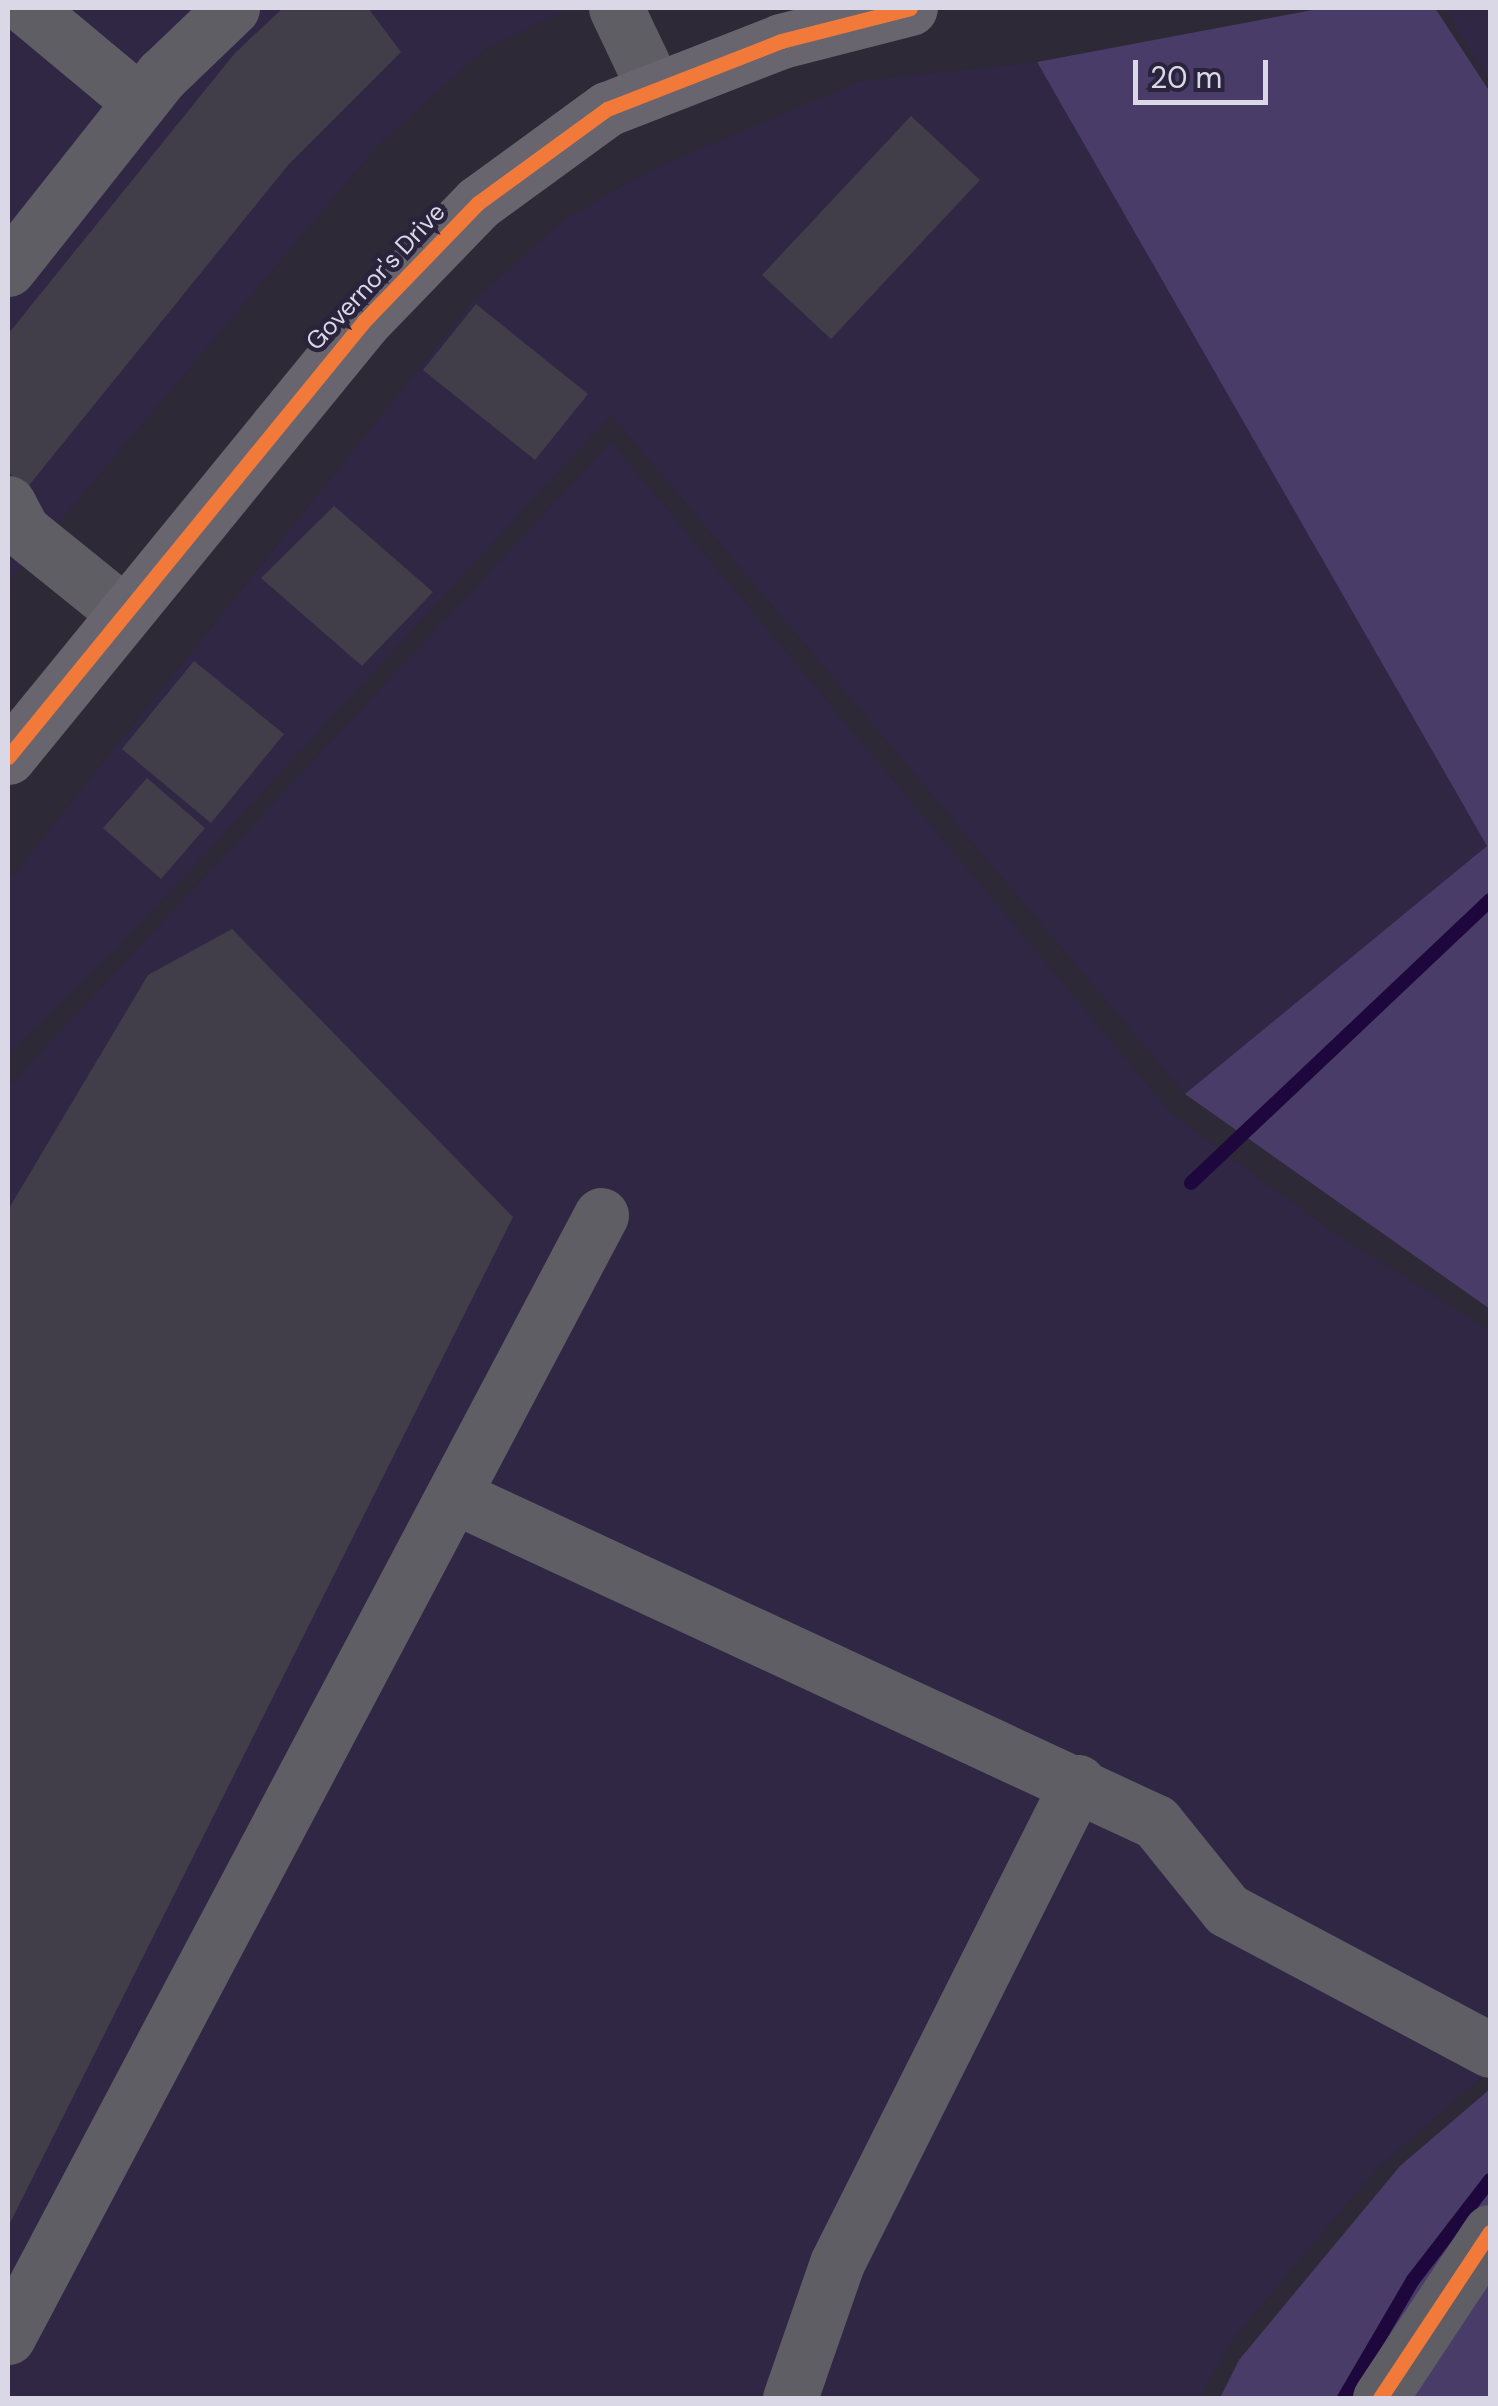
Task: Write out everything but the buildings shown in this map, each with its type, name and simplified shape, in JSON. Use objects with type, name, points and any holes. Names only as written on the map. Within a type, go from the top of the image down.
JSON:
[{"type":"highway","name":"Governor's Drive","points":[[8,756],[122,611],[364,322],[467,214],[539,154],[654,88],[910,8]]},
{"type":"street","points":[[27,8],[140,102]]},
{"type":"street","points":[[8,269],[140,102],[232,8]]},
{"type":"street","points":[[616,8],[654,88]]},
{"type":"street","points":[[13,521],[122,611]]},
{"type":"street","points":[[8,2336],[601,1214]]},
{"type":"street","points":[[454,1496],[1078,1782],[1156,1822],[1227,1910],[1490,2050]]},
{"type":"street","points":[[790,2398],[837,2263],[1078,1782]]},
{"type":"street","points":[[1380,2398],[1490,2232]]},
{"type":"shaded area","points":[[8,8],[570,8],[485,49],[379,144],[8,583]]},
{"type":"shaded area","points":[[1323,8],[1435,8],[1490,92],[1490,1309],[1185,1094],[1487,846],[1037,62]]},
{"type":"shaded area","points":[[1444,8],[1490,8],[1490,83]]},
{"type":"shaded area","points":[[1037,62],[1488,846],[1185,1094],[611,415],[122,944],[8,1055],[8,881],[473,301],[566,218],[655,168],[860,81]]},
{"type":"shaded area","points":[[611,442],[1172,1114],[1333,1232],[1490,1330],[1490,2070],[1378,2167],[1230,2343],[1201,2398],[8,2398],[8,1087]]},
{"type":"shaded area","points":[[1490,2089],[1490,2398],[1220,2398],[1239,2360],[1400,2166]]},
{"type":"waterway","points":[[1191,1183],[1490,900]]},
{"type":"waterway","points":[[1344,2398],[1413,2280],[1490,2180]]},
{"type":"cycle path","points":[[8,757],[364,321],[478,203],[607,109],[781,41],[910,8]]},
{"type":"cycle path","points":[[1380,2398],[1490,2232]]}]
